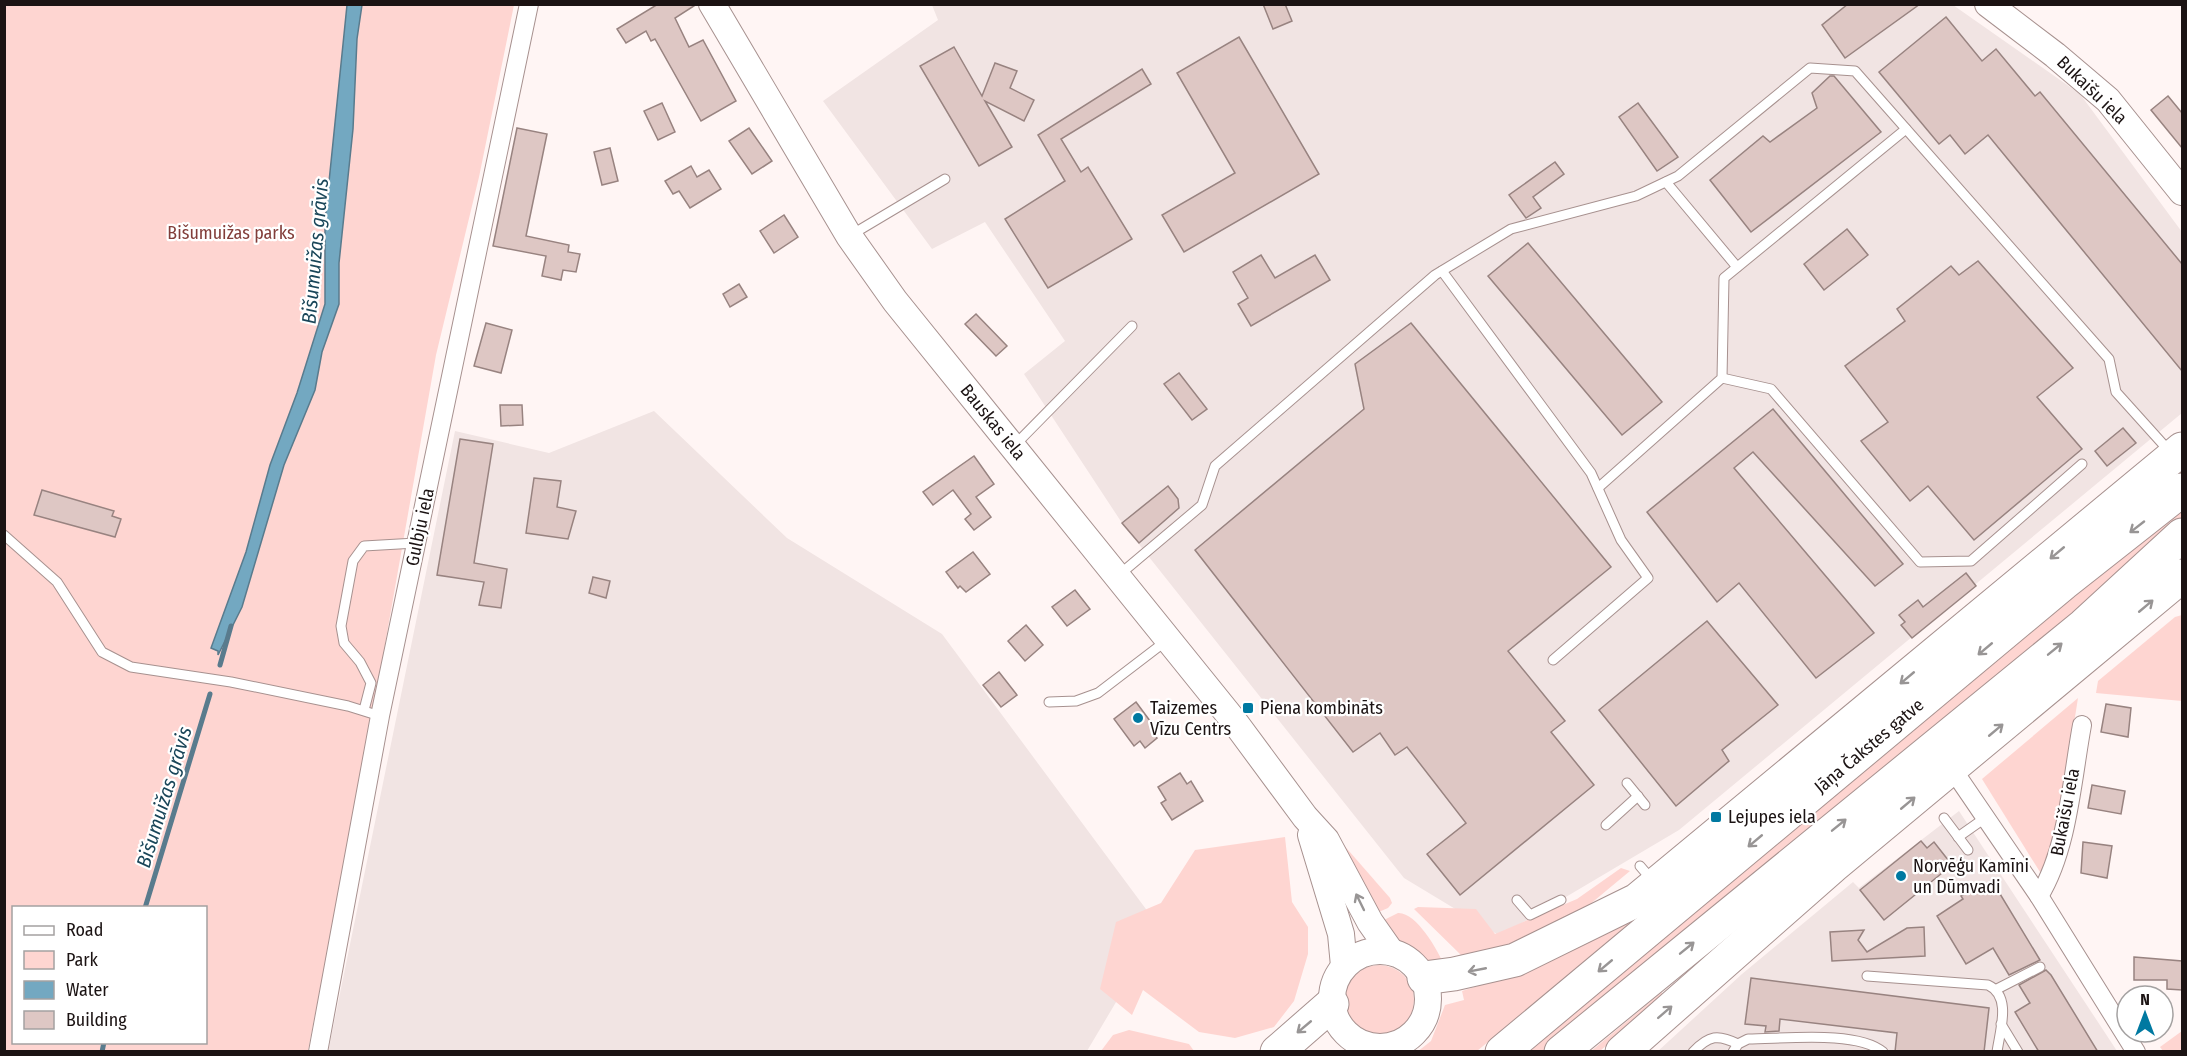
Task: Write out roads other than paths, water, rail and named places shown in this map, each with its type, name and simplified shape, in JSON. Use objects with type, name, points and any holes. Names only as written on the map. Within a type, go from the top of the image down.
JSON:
[{"type":"highway","points":[[1424,978],[1489,968],[1529,954],[1637,900],[1648,875],[1685,853],[2178,452]]},
{"type":"highway","name":"Jāņa Čakstes gatve","points":[[1502,1052],[2064,583],[2182,490]]},
{"type":"highway","points":[[1561,1052],[2084,625],[2182,535]]},
{"type":"highway","points":[[1622,1052],[1951,767],[2182,576]]},
{"type":"highway","points":[[1277,1052],[1332,1004]]},
{"type":"street","name":"Gulbju iela","points":[[318,1052],[372,713],[416,543],[529,4]]},
{"type":"street","name":"Bauskas iela","points":[[712,4],[849,236],[895,301],[1280,780],[1305,817]]},
{"type":"street","name":"Bukaišu iela","points":[[1988,4],[2055,55],[2108,100],[2182,192]]},
{"type":"street","name":"Bukaišu iela","points":[[2039,896],[2058,854],[2082,725]]},
{"type":"street","points":[[1951,767],[2039,896],[2136,1052]]},
{"type":"street","points":[[1305,817],[1326,840],[1370,922],[1391,952]]},
{"type":"street","points":[[1305,817],[1339,924],[1344,966]]},
{"type":"street","points":[[1391,952],[1405,957],[1416,966],[1424,978],[1428,1000],[1422,1022],[1415,1032],[1395,1048],[1358,1046],[1340,1024],[1332,1004],[1336,978],[1344,966],[1366,953],[1391,952]]},
{"type":"lane","points":[[1116,577],[1202,505],[1215,466],[1442,271],[1511,229],[1636,196],[1678,176],[1810,68],[1855,71],[2109,359],[2116,392],[2178,452]]},
{"type":"lane","points":[[1598,488],[1722,378],[1724,278],[1906,129]]},
{"type":"lane","points":[[849,236],[945,179]]},
{"type":"lane","points":[[1666,182],[1737,267]]},
{"type":"lane","points":[[1442,271],[1592,472],[1621,540],[1648,578],[1553,660]]},
{"type":"lane","points":[[1013,447],[1132,326]]},
{"type":"lane","points":[[1722,378],[1771,389],[1920,562],[1971,561],[2082,464]]},
{"type":"lane","points":[[4,535],[57,582],[102,652],[131,667],[231,682],[372,713],[371,683],[360,662],[344,643],[341,626],[353,561],[364,546],[416,543]]},
{"type":"lane","points":[[1049,702],[1077,701],[1098,693],[1168,640]]},
{"type":"lane","points":[[1628,783],[1645,805]]},
{"type":"lane","points":[[1606,825],[1638,796]]},
{"type":"lane","points":[[1944,818],[1968,849]]},
{"type":"lane","points":[[1958,837],[1985,818]]},
{"type":"lane","points":[[1517,900],[1530,915],[1560,900]]},
{"type":"lane","points":[[1997,989],[2040,967]]},
{"type":"lane","points":[[1866,976],[1988,985],[1997,989],[2001,997],[2001,1024],[1997,1052]]},
{"type":"lane","points":[[2001,1024],[2018,1052]]},
{"type":"lane","points":[[1693,1052],[1709,1037],[1718,1036],[1735,1048],[1748,1039],[1842,1039],[1872,1043],[1883,1052]]},
{"type":"water","points":[[347,5],[362,5],[357,39],[353,129],[339,263],[339,304],[322,352],[315,390],[284,465],[242,607],[218,655],[218,651],[211,648],[246,552],[270,465],[297,393],[325,304],[325,221]]},
{"type":"waterway","name":"Bišumuižas grāvis","points":[[220,665],[231,626]]},
{"type":"waterway","name":"Bišumuižas grāvis","points":[[146,906],[210,694]]},
{"type":"waterway","name":"Bišumuižas grāvis","points":[[102,1052],[104,1044]]},
{"type":"place","name":"Piena kombināts","points":[[1248,708]]},
{"type":"place","name":"Taizemes Vīzu Centrs","points":[[1138,718]]},
{"type":"place","name":"Lejupes iela","points":[[1716,817]]},
{"type":"place","name":"Norvēģu Kamīni un Dūmvadi","points":[[1901,876]]},
{"type":"park label","name":"Bišumuižas parks","points":[[231,233]]}]
